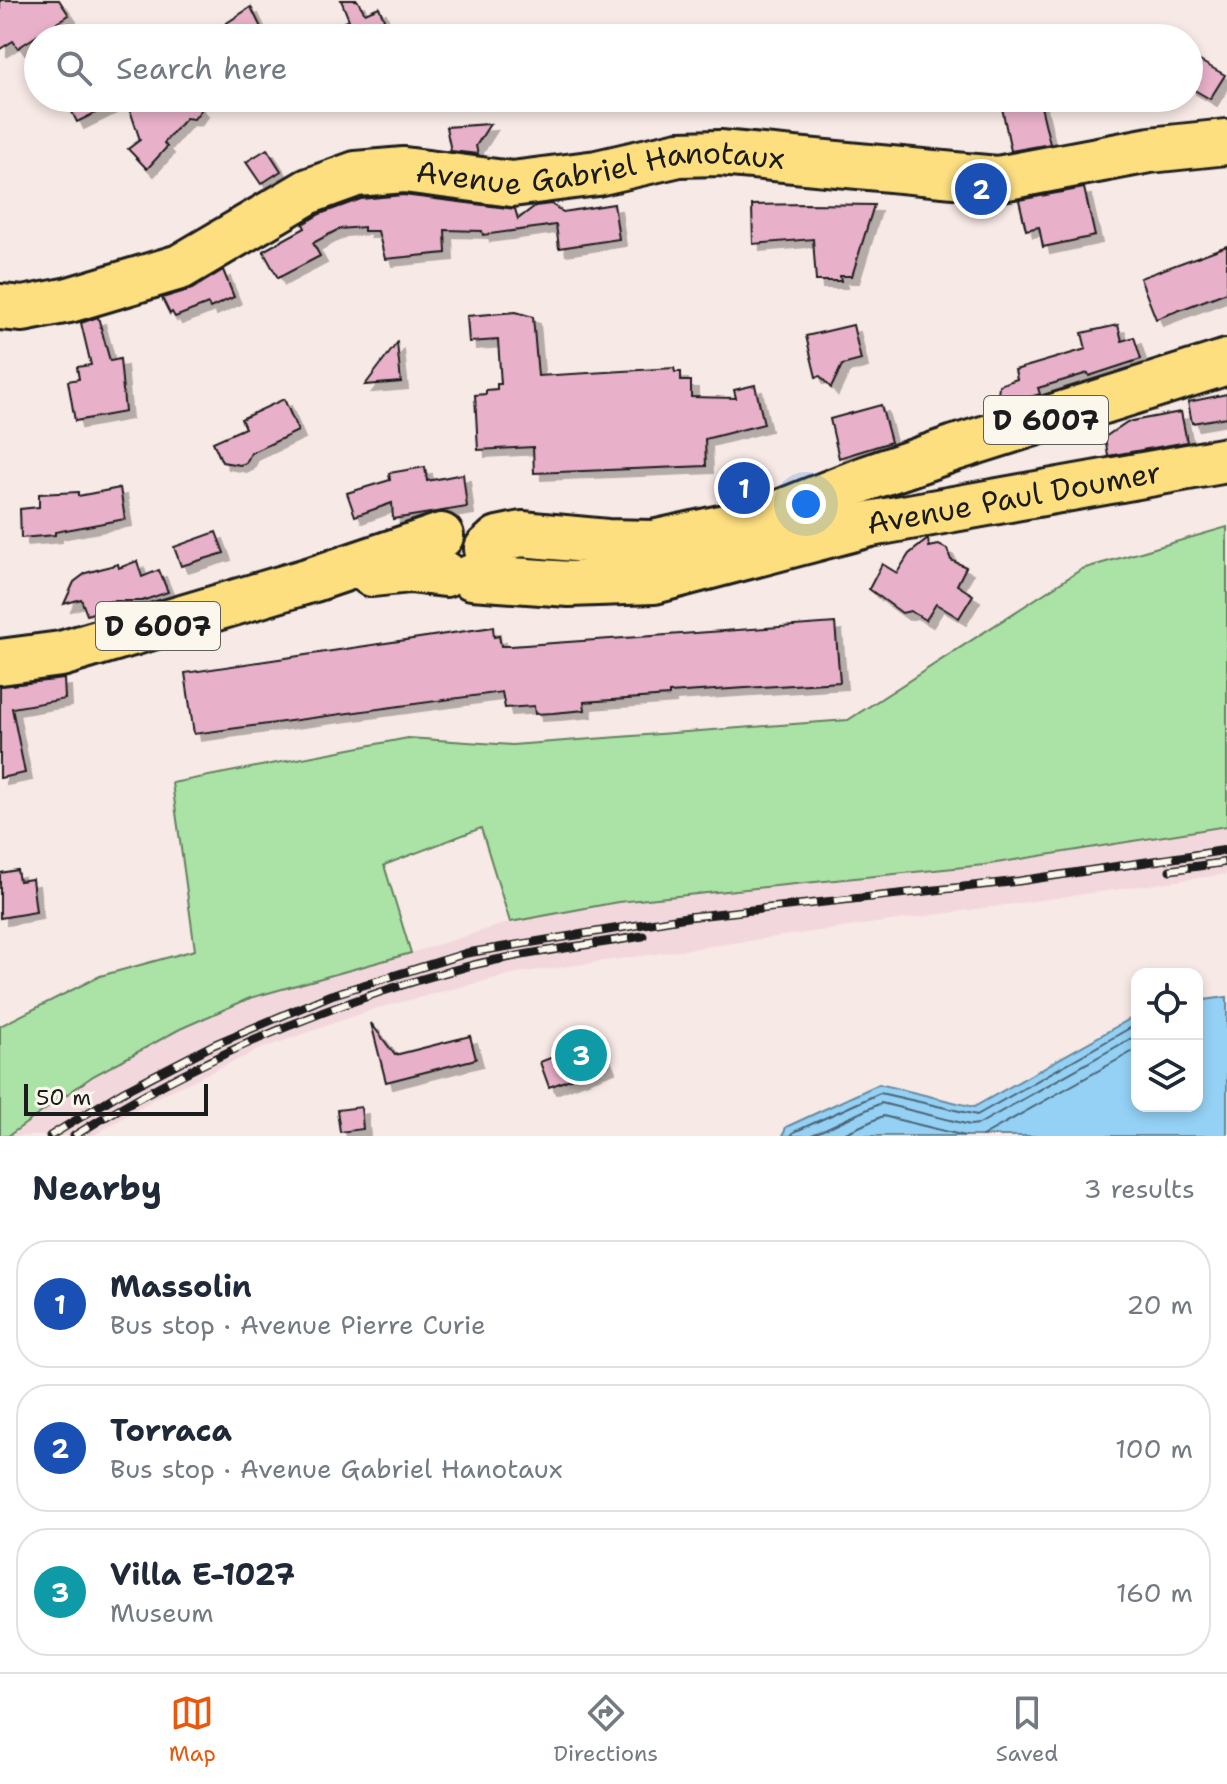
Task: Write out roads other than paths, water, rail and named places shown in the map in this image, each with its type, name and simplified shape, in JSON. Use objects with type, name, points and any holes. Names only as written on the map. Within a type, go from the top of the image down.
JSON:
[{"type":"main road","name":"Avenue Gabriel Hanotaux","points":[[0,307],[23,309],[69,300],[180,267],[309,191],[356,174],[404,170],[512,184],[597,173],[679,154],[720,153],[997,179],[1150,150],[1227,142]]},
{"type":"main road","name":"D 6007","points":[[0,662],[61,654],[314,579],[475,557],[494,519],[515,516],[643,521],[691,515],[775,490],[865,479],[1227,362]]},
{"type":"main road","name":"Avenue Paul Doumer","points":[[475,557],[569,584],[654,581],[870,524],[1227,460]]},
{"type":"water","points":[[1227,997],[1227,1136],[783,1136],[786,1127],[879,1084],[974,1107],[1131,1018],[1131,1112],[1203,1112],[1203,1000]]},
{"type":"railway","points":[[50,1136],[122,1092],[213,1045],[331,995],[467,953],[687,917],[1019,881],[1227,850]]},
{"type":"railway","points":[[1170,870],[1227,862]]},
{"type":"railway","points":[[74,1136],[167,1082],[216,1058],[366,997],[490,961],[643,936]]},
{"type":"place","name":"Torraca","points":[[981,189]]},
{"type":"place","name":"Massolin","points":[[744,488]]},
{"type":"place","name":"Villa E-1027","points":[[581,1055]]}]
